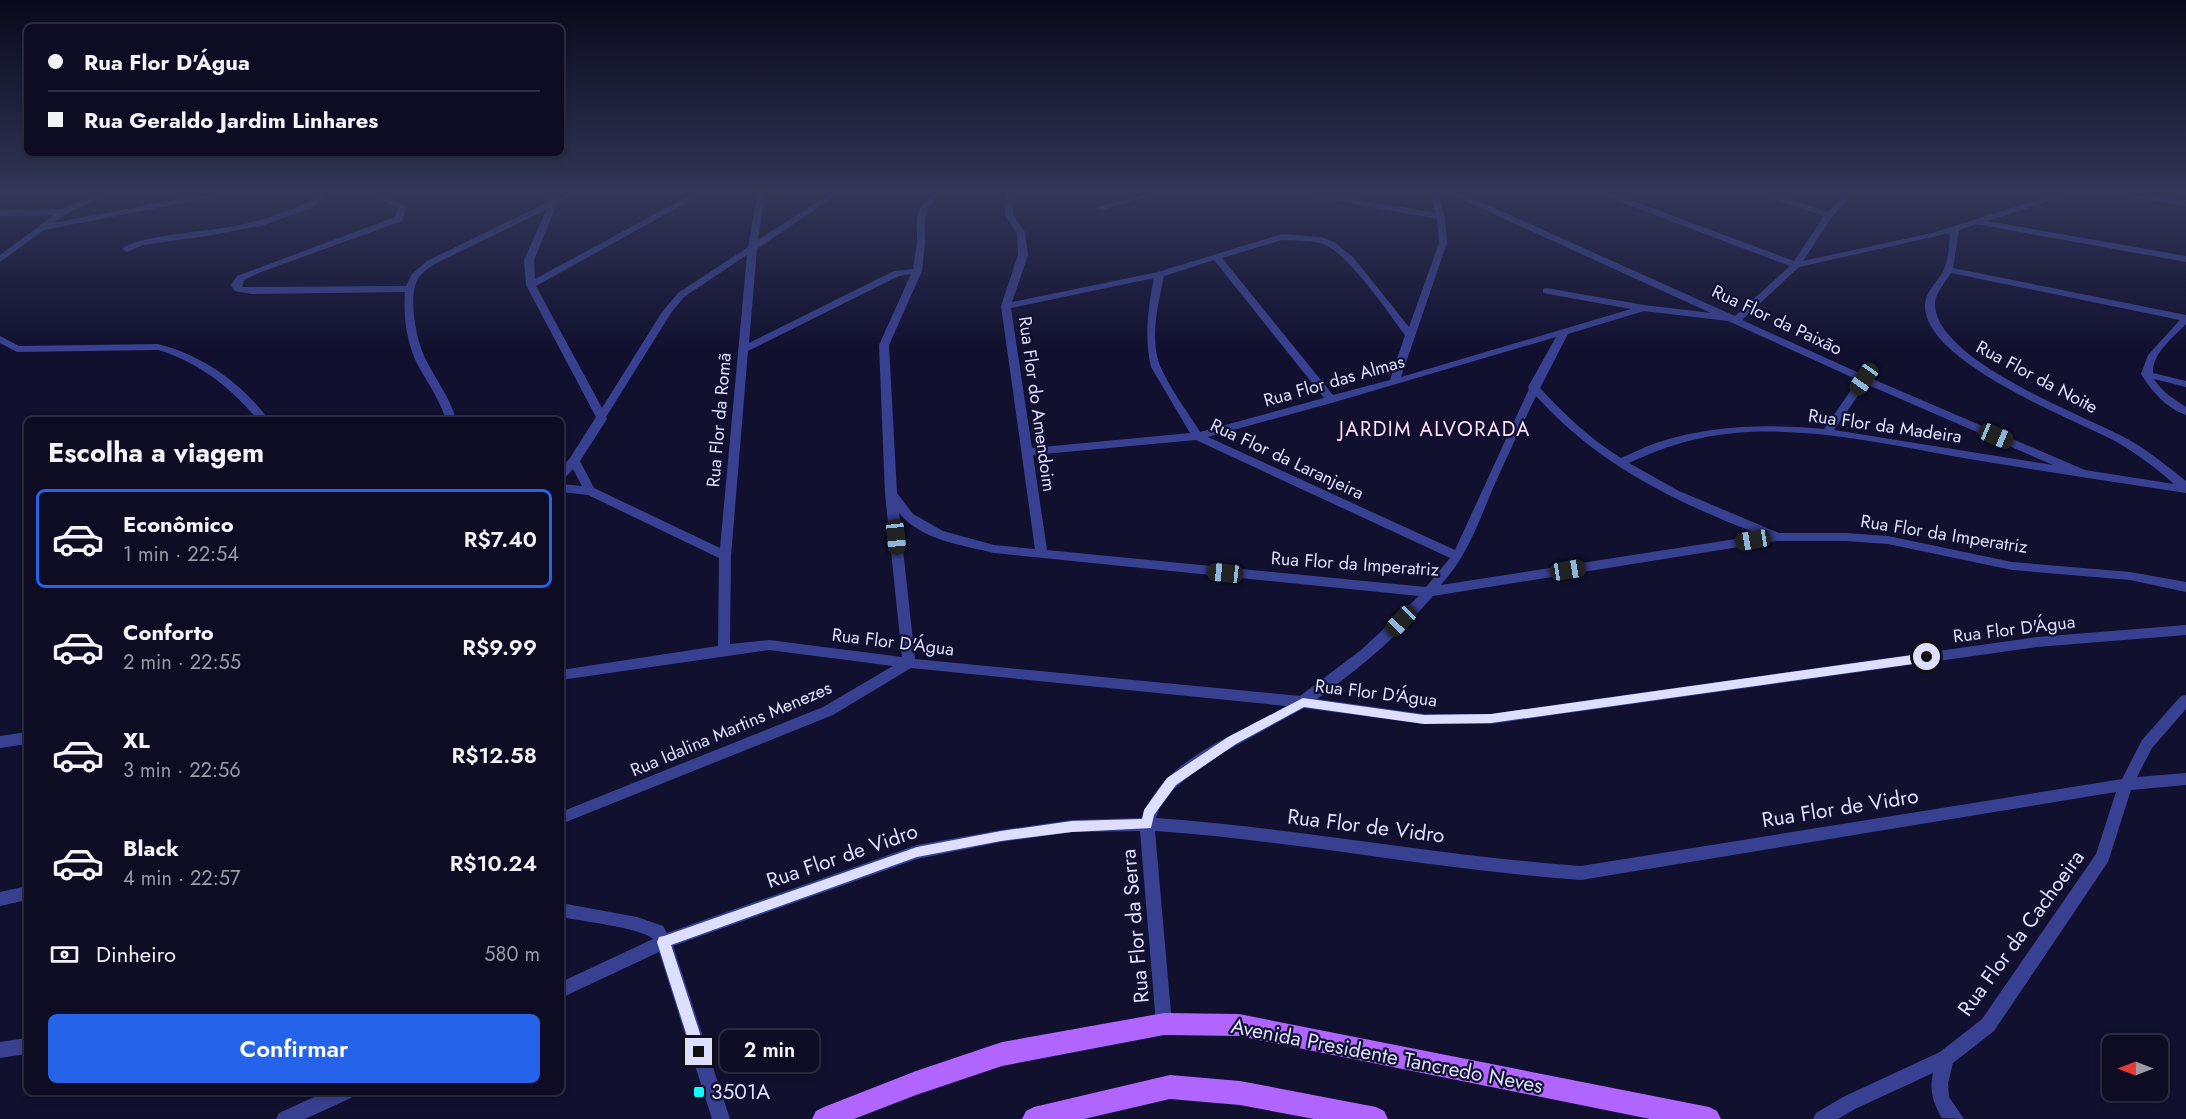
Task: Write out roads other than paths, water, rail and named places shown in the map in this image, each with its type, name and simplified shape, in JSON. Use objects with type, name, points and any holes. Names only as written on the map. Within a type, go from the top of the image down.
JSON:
[{"type":"main road","name":"Avenida Presidente Tancredo Neves","points":[[824,1119],[916,1083],[1002,1054],[1164,1024],[1239,1025],[1709,1119]]},
{"type":"main road","points":[[1034,1119],[1170,1087],[1239,1093],[1345,1115],[1376,1119]]},
{"type":"street","points":[[0,259],[18,246]]},
{"type":"street","points":[[127,249],[133,246]]},
{"type":"street","points":[[325,246],[243,276],[236,285],[238,289],[251,291],[408,289]]},
{"type":"street","points":[[450,417],[448,405],[421,362],[410,330],[408,289],[412,278],[419,270],[467,246]]},
{"type":"street","points":[[535,246],[529,260],[531,285],[602,419]]},
{"type":"street","points":[[531,285],[602,246]]},
{"type":"street","points":[[564,472],[574,461],[602,419],[666,312],[681,295],[756,246]]},
{"type":"street","points":[[909,663],[891,494],[884,345],[917,271],[921,246]]},
{"type":"street","name":"Rua Flor do Amendoim","points":[[1022,246],[1023,255],[1006,306],[1042,555]]},
{"type":"street","points":[[1006,306],[1160,274],[1253,246]]},
{"type":"street","points":[[1334,246],[1350,259],[1411,336]]},
{"type":"street","points":[[1394,382],[1442,246]]},
{"type":"street","name":"Rua Flor da Paixão","points":[[1573,246],[1864,379],[2084,474]]},
{"type":"street","points":[[1746,246],[1796,265],[1881,246]]},
{"type":"street","points":[[1546,291],[1644,308],[1737,319],[1796,265],[1808,246]]},
{"type":"street","name":"Rua Flor da Noite","points":[[1952,246],[1948,270],[1934,290],[1930,306],[1934,325],[1943,338],[1980,368],[2120,440],[2157,464],[2186,488]]},
{"type":"street","points":[[2113,246],[2186,259]]},
{"type":"street","name":"Rua Flor da Romã","points":[[724,650],[725,556],[752,249]]},
{"type":"street","points":[[1217,258],[1331,400]]},
{"type":"street","points":[[1948,270],[2186,318]]},
{"type":"street","points":[[743,350],[897,273],[917,271]]},
{"type":"street","name":"Rua Flor da Laranjeira","points":[[1160,274],[1150,318],[1152,355],[1156,367],[1197,436],[1457,556]]},
{"type":"street","name":"Rua Flor das Almas","points":[[1026,452],[1197,436],[1394,382],[1644,308]]},
{"type":"street","points":[[2186,318],[2154,351],[2148,360],[2146,374],[2157,393],[2186,412]]},
{"type":"street","points":[[1147,824],[1149,814],[1172,781],[1232,741],[1303,702],[1386,636],[1429,592],[1457,556],[1533,387],[1564,332]]},
{"type":"street","points":[[0,339],[17,349],[158,347],[177,351],[229,385],[261,417]]},
{"type":"street","points":[[2146,374],[2186,384]]},
{"type":"street","points":[[1827,432],[1864,379]]},
{"type":"street","points":[[1533,387],[1569,425],[1619,463],[1714,514],[1776,537]]},
{"type":"street","name":"Rua Flor da Madeira","points":[[1619,463],[1642,450],[1688,435],[1742,429],[1827,432],[2084,474],[2186,488]]},
{"type":"street","points":[[574,461],[590,492]]},
{"type":"street","points":[[564,488],[590,492],[725,556]]},
{"type":"street","name":"Rua Flor da Imperatriz","points":[[891,494],[907,516],[923,527],[994,549],[1429,592],[1776,537],[1846,537],[1888,540],[2012,566],[2130,576],[2186,587]]},
{"type":"street","name":"Rua Flor D'Água","points":[[564,675],[770,645],[909,663],[1303,702],[1424,719],[1491,719],[2037,642],[2186,630]]},
{"type":"street","name":"Rua Idalina Martins Menezes","points":[[564,817],[828,711],[909,663]]},
{"type":"street","name":"Rua Flor da Cachoeira","points":[[1822,1119],[1849,1102],[1946,1058],[1988,1025],[2103,857],[2126,784],[2147,744],[2186,700]]},
{"type":"street","points":[[0,742],[24,738]]},
{"type":"street","name":"Rua Flor de Vidro","points":[[564,989],[664,942],[917,852],[1001,836],[1072,826],[1147,824],[1218,829],[1524,869],[1581,873],[2126,784],[2186,779]]},
{"type":"street","name":"Rua Flor da Serra","points":[[1147,824],[1164,1024]]},
{"type":"street","points":[[0,899],[24,894]]},
{"type":"street","points":[[564,911],[648,927],[657,931],[664,942],[721,1119]]},
{"type":"street","points":[[0,1050],[24,1046]]},
{"type":"street","points":[[1946,1058],[1938,1083],[1946,1110],[1955,1119]]},
{"type":"street","points":[[285,1119],[338,1095]]},
{"type":"place","name":"3501A","points":[[699,1092]]},
{"type":"district","name":"JARDIM ALVORADA","points":[[1435,429]]}]
